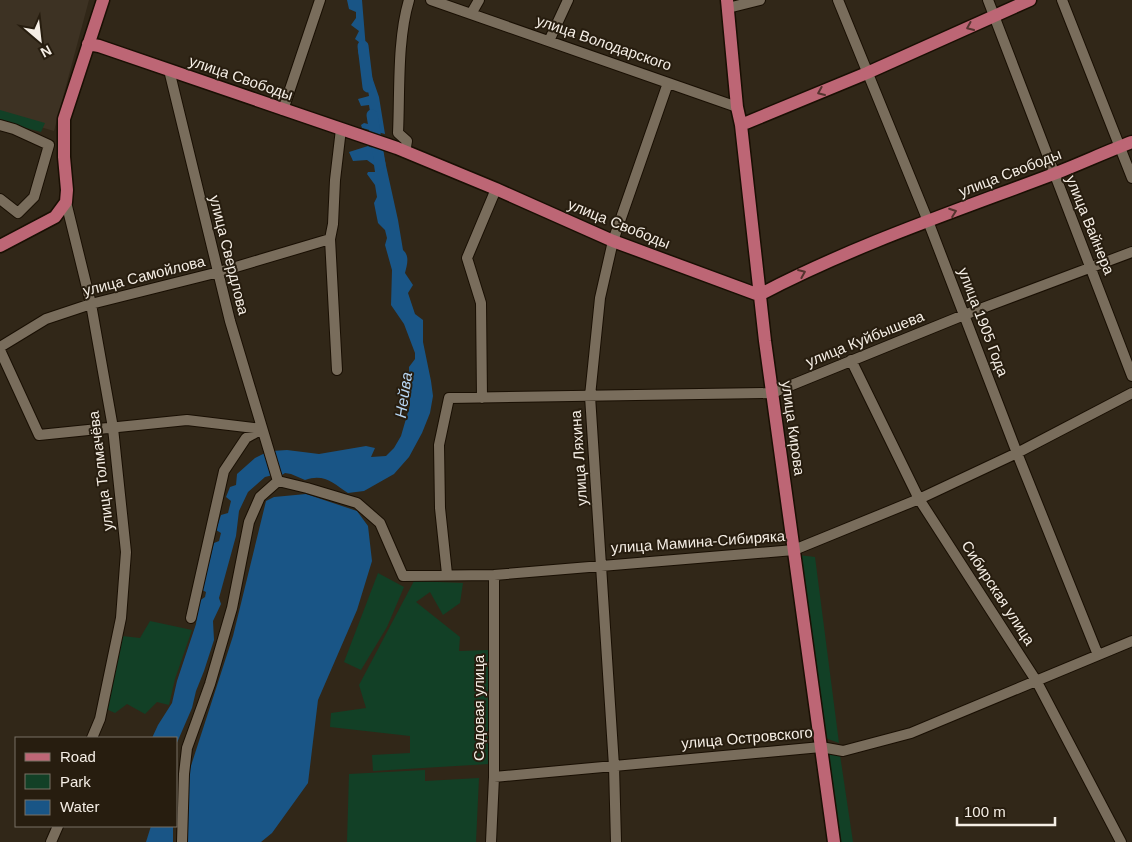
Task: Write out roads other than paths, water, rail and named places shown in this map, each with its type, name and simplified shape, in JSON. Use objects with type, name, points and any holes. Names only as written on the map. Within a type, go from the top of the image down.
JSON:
[{"type":"main road","points":[[0,246],[55,217],[66,202],[64,119],[103,0]]},
{"type":"main road","points":[[741,125],[1030,0]]},
{"type":"main road","name":"улица Кирова","points":[[728,9],[737,107],[741,125],[759,295],[834,842]]},
{"type":"main road","name":"улица Свободы","points":[[88,44],[100,46],[401,150],[496,189],[613,241],[759,295],[796,276],[928,221],[1054,174],[1132,142]]},
{"type":"street","points":[[283,110],[320,0]]},
{"type":"street","points":[[401,150],[407,142],[398,133],[402,40],[410,0]]},
{"type":"street","name":"улица Володарского","points":[[431,0],[737,107]]},
{"type":"street","points":[[471,14],[479,0]]},
{"type":"street","points":[[549,41],[568,0]]},
{"type":"street","points":[[728,9],[760,0]]},
{"type":"street","name":"улица 1905 Года","points":[[838,0],[928,221],[1017,453],[1098,655]]},
{"type":"street","name":"улица Вайнера","points":[[988,0],[1132,376]]},
{"type":"street","points":[[1062,0],[1132,178]]},
{"type":"street","name":"улица Свердлова","points":[[169,70],[230,320],[278,482]]},
{"type":"street","name":"улица Ляхина","points":[[616,842],[614,766],[590,396],[600,298],[613,241],[668,83]]},
{"type":"street","points":[[0,125],[14,129],[49,145],[34,197],[18,213],[0,199]]},
{"type":"street","points":[[337,370],[330,239],[341,129]]},
{"type":"street","points":[[482,398],[481,303],[467,258],[496,189]]},
{"type":"street","name":"улица Толмачёва","points":[[66,202],[91,304],[113,428],[126,552],[121,618],[100,719],[92,737]]},
{"type":"street","name":"улица Самойлова","points":[[0,349],[46,319],[91,304],[219,272],[330,239]]},
{"type":"street","name":"улица Куйбышева","points":[[447,574],[440,508],[439,445],[449,398],[772,393],[964,315],[1132,252]]},
{"type":"street","points":[[0,349],[39,435],[187,420],[262,428]]},
{"type":"street","name":"Сибирская улица","points":[[851,360],[919,499],[1037,682],[1121,842]]},
{"type":"street","name":"улица Мамина-Сибиряка","points":[[278,482],[307,488],[357,503],[380,523],[403,576],[447,574],[494,575],[794,550],[919,499],[1017,453],[1132,393]]},
{"type":"street","points":[[191,618],[224,472],[246,438],[262,428]]},
{"type":"street","points":[[182,842],[186,748],[210,684],[232,608],[249,522],[260,497],[278,482]]},
{"type":"street","name":"Садовая улица","points":[[491,842],[494,777],[494,575]]},
{"type":"street","name":"улица Островского","points":[[494,777],[821,746],[843,751],[911,733],[1132,641]]},
{"type":"street","points":[[51,842],[58,827]]},
{"type":"water","points":[[347,0],[362,0],[367,61],[360,59],[358,51],[362,47],[355,39],[359,31],[351,25],[356,18],[356,12],[349,9]]},
{"type":"water","points":[[367,72],[371,74],[379,97],[385,134],[362,128],[361,125],[364,123],[372,125],[369,105],[361,106],[358,99],[369,96],[367,85],[365,84]]},
{"type":"water","points":[[368,146],[383,152],[403,250],[407,258],[405,273],[413,285],[408,293],[415,314],[423,320],[423,342],[433,396],[430,413],[409,457],[394,474],[364,491],[348,493],[323,478],[305,480],[285,473],[279,477],[272,451],[287,450],[319,454],[366,446],[375,448],[371,457],[386,456],[394,448],[401,436],[410,405],[409,367],[415,359],[415,353],[404,324],[391,305],[392,270],[385,245],[387,238],[385,230],[378,223],[374,203],[377,197],[375,185],[367,174],[368,172],[375,172],[374,165],[367,160],[353,161],[349,152]]},
{"type":"water","points":[[267,452],[273,475],[265,477],[248,492],[239,511],[236,536],[219,598],[221,604],[213,621],[214,640],[192,708],[178,740],[178,737],[152,737],[172,703],[177,681],[196,624],[199,601],[205,597],[206,592],[202,590],[214,543],[219,541],[221,533],[216,530],[221,515],[228,513],[231,501],[226,497],[230,487],[236,485],[237,474],[255,458]]},
{"type":"water","points":[[306,494],[357,511],[368,526],[372,561],[357,610],[318,700],[308,783],[272,833],[261,842],[188,842],[188,775],[233,636],[266,501],[274,497]]},
{"type":"water","points":[[151,827],[173,827],[173,842],[146,842]]},
{"type":"waterway","name":"Нейва","points":[[363,46],[368,87]]},
{"type":"waterway","name":"Нейва","points":[[372,115],[380,164]]}]
